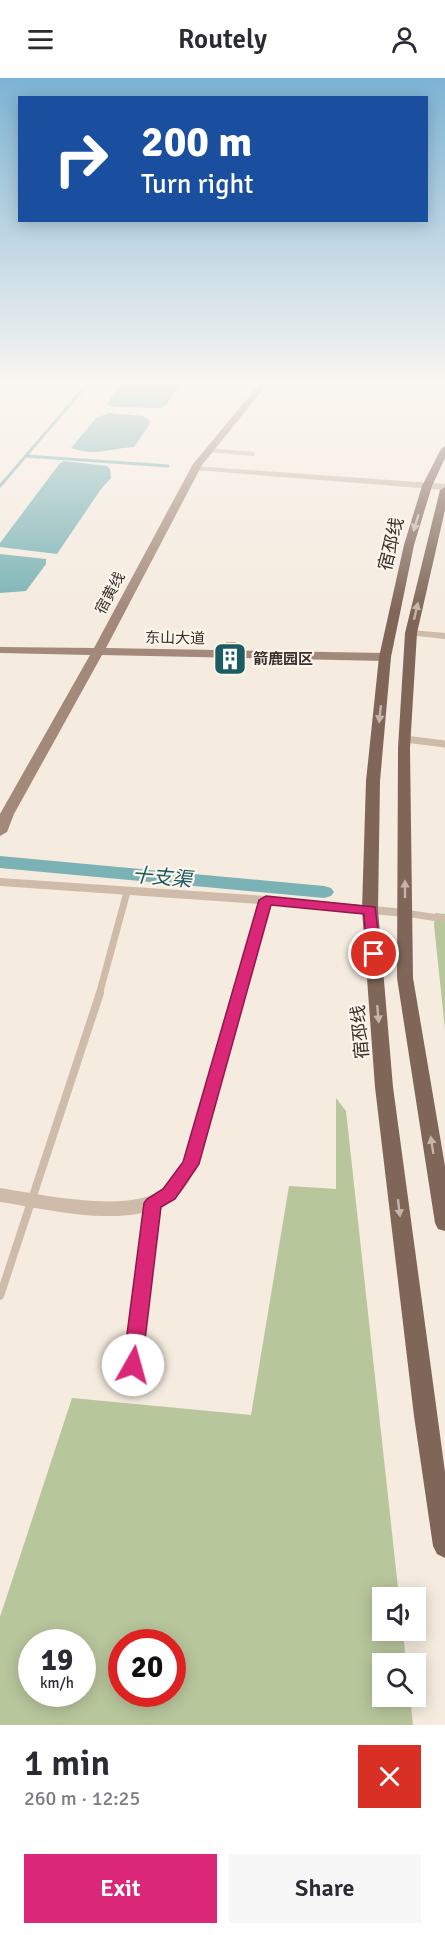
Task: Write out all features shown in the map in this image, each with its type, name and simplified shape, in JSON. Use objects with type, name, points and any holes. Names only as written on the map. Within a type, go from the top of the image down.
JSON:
[{"type":"main road","name":"宿黄线","points":[[0,832],[7,814],[203,458]]},
{"type":"main road","name":"宿邳线","points":[[441,458],[428,486],[409,545],[385,662],[374,781],[370,910],[384,1087],[425,1416],[445,1546]]},
{"type":"main road","points":[[445,489],[411,633],[405,739],[405,978],[445,1223]]},
{"type":"main road","name":"东山大道","points":[[0,650],[96,656],[385,662]]},
{"type":"main road","name":"东山大道","points":[[0,659],[96,656]]},
{"type":"street","points":[[196,468],[445,489]]},
{"type":"street","points":[[411,633],[445,636]]},
{"type":"street","points":[[0,882],[266,900],[405,913]]},
{"type":"street","points":[[0,1195],[119,1210],[153,1203],[169,1194],[191,1164],[266,900]]},
{"type":"lane","points":[[405,739],[445,744]]},
{"type":"lane","points":[[0,1296],[97,1003],[128,892]]},
{"type":"lane","points":[[405,913],[445,919]]},
{"type":"lane","points":[[133,1365],[153,1203]]},
{"type":"green space","points":[[435,913],[445,914],[445,1029],[434,925]]},
{"type":"green space","points":[[336,1098],[346,1111],[398,1587],[372,1587],[372,1641],[404,1641],[405,1653],[372,1653],[372,1707],[411,1707],[413,1725],[0,1725],[0,1617],[72,1398],[251,1415],[289,1186],[336,1189]]},
{"type":"water","points":[[64,461],[107,466],[110,469],[111,478],[57,554],[0,547],[0,543],[60,463]]},
{"type":"water","points":[[0,554],[46,559],[46,564],[26,591],[0,593]]},
{"type":"building","name":"箭鹿园区","points":[[226,642],[236,642],[234,675],[224,675]]},
{"type":"waterway","points":[[0,486],[24,458]]},
{"type":"waterway","points":[[52,458],[168,466]]},
{"type":"waterway","name":"十支渠","points":[[0,862],[324,892]]},
{"type":"place","name":"箭鹿园区","points":[[230,659]]},
{"type":"route","points":[[133,1365],[153,1203],[169,1194],[191,1164],[266,900],[370,910],[374,954]]}]
